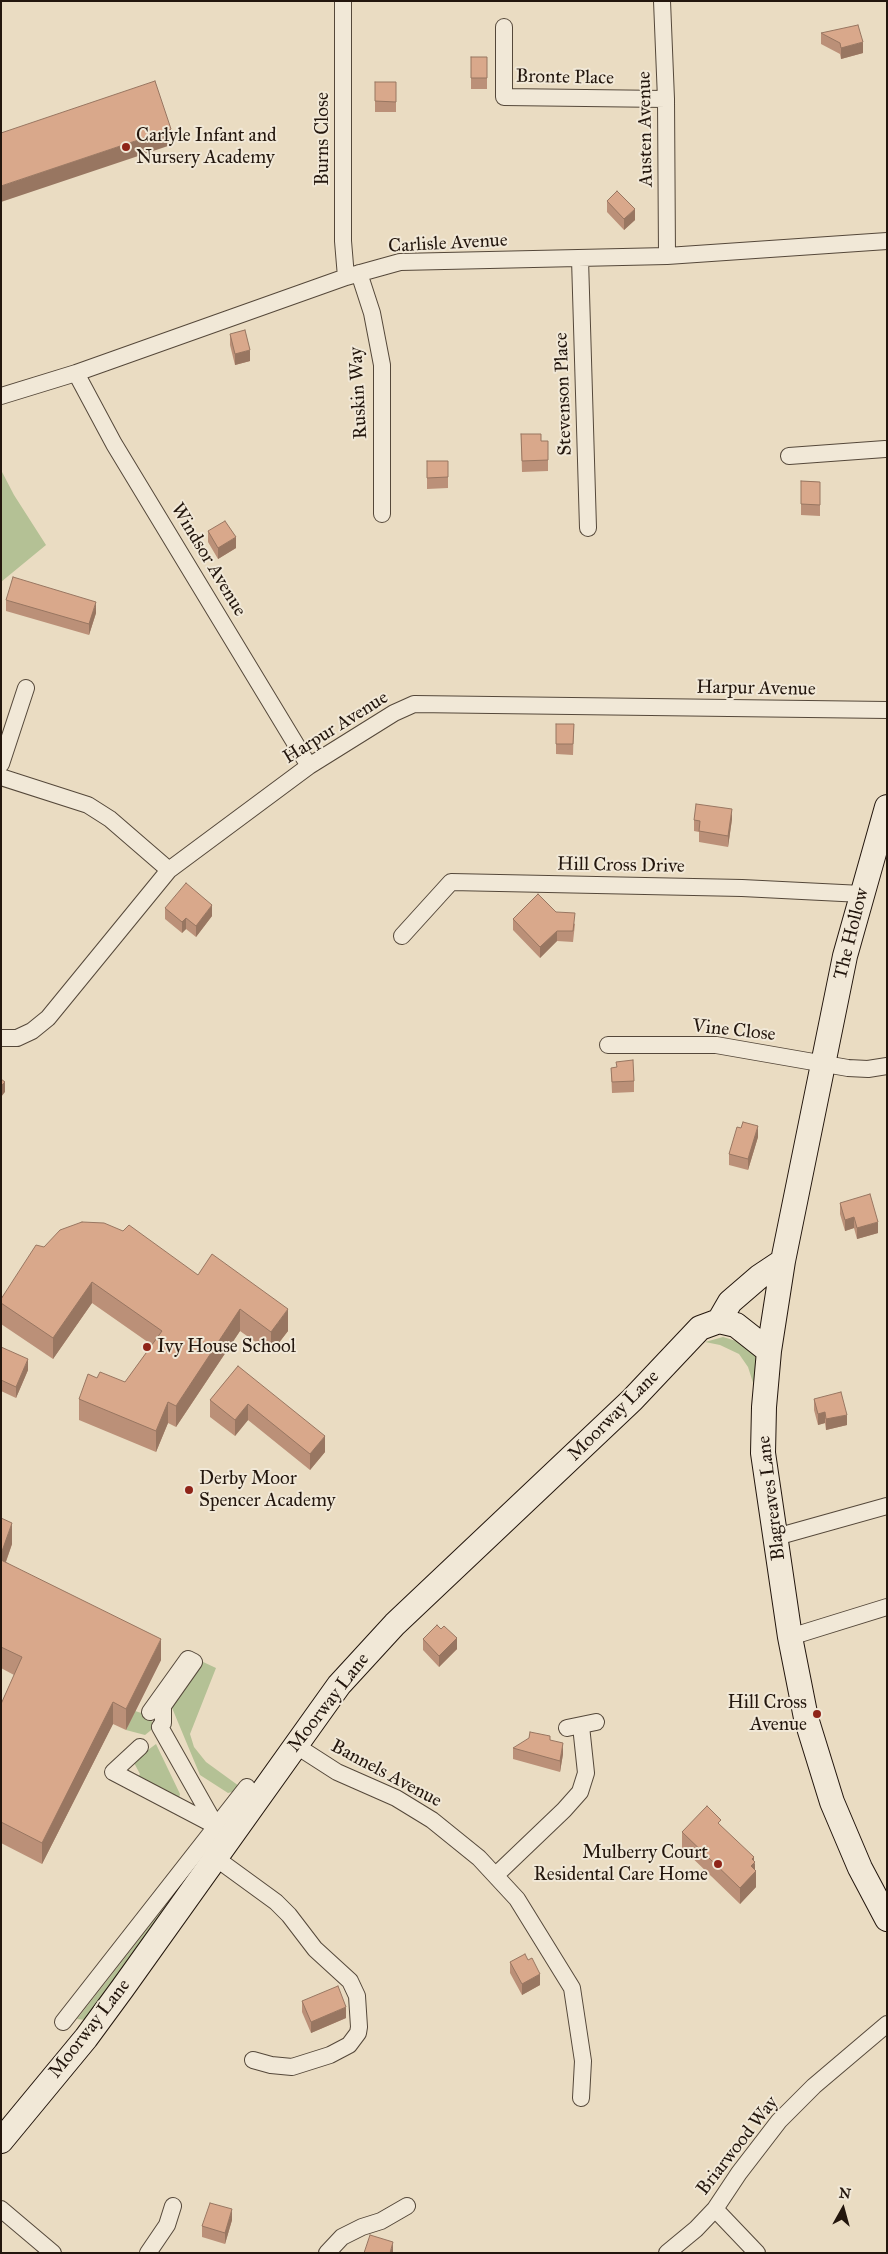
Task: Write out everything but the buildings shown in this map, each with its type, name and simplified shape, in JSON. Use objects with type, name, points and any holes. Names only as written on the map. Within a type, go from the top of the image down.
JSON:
[{"type":"street","name":"Burns Close","points":[[343,1],[343,241],[353,274]]},
{"type":"street","name":"Austen Avenue","points":[[662,1],[666,99],[667,256]]},
{"type":"street","name":"Bronte Place","points":[[504,27],[504,97],[666,99]]},
{"type":"street","name":"Carlisle Avenue","points":[[1,396],[76,373],[353,274],[400,262],[667,256],[887,241]]},
{"type":"street","name":"Stevenson Place","points":[[580,259],[588,528]]},
{"type":"street","name":"Ruskin Way","points":[[353,274],[372,313],[382,365],[382,514]]},
{"type":"street","name":"Windsor Avenue","points":[[76,373],[114,444],[309,766]]},
{"type":"street","points":[[788,456],[886,449]]},
{"type":"street","points":[[1,764],[26,688]]},
{"type":"street","name":"Harpur Avenue","points":[[1,1038],[17,1038],[48,1018],[170,870],[309,766],[394,713],[414,704],[887,710]]},
{"type":"street","points":[[1,777],[88,805],[110,819],[170,870]]},
{"type":"street","name":"The Hollow","points":[[824,1063],[846,956],[887,807]]},
{"type":"street","name":"Hill Cross Drive","points":[[402,936],[451,882],[742,888],[862,894]]},
{"type":"street","name":"Vine Close","points":[[608,1046],[716,1044],[868,1069],[887,1066]]},
{"type":"street","name":"Blagreaves Lane","points":[[824,1063],[783,1261],[769,1351],[764,1407],[763,1453],[790,1637],[806,1718],[820,1768],[860,1868],[887,1919]]},
{"type":"street","points":[[769,1351],[736,1325],[719,1321],[730,1302],[759,1276],[783,1261]]},
{"type":"street","name":"Moorway Lane","points":[[1,2141],[86,2038],[217,1858],[339,1684],[395,1624],[632,1400],[700,1328],[719,1321]]},
{"type":"street","points":[[776,1537],[887,1506]]},
{"type":"street","points":[[790,1637],[887,1607]]},
{"type":"street","points":[[150,1712],[188,1659],[194,1662],[163,1706],[163,1723],[160,1728],[216,1826]]},
{"type":"street","points":[[496,1875],[564,1810],[580,1792],[586,1772],[582,1725]]},
{"type":"street","name":"Bannels Avenue","points":[[295,1745],[337,1772],[388,1794],[432,1820],[464,1845],[496,1875],[517,1899],[572,1988],[583,2061],[581,2098]]},
{"type":"street","points":[[140,1747],[113,1772],[216,1826]]},
{"type":"street","points":[[63,2022],[247,1787]]},
{"type":"street","points":[[217,1858],[276,1902],[289,1915],[315,1949],[350,1981],[357,1996],[358,2033],[349,2045],[330,2055],[292,2067],[271,2065],[253,2060]]},
{"type":"street","name":"Briarwood Way","points":[[667,2253],[696,2229],[715,2209],[739,2173],[779,2121],[814,2086],[887,2024]]},
{"type":"street","points":[[148,2253],[167,2225],[173,2206]]},
{"type":"street","points":[[327,2253],[342,2237],[362,2227],[385,2227],[407,2206]]},
{"type":"street","points":[[1,2209],[53,2253]]},
{"type":"street","points":[[715,2209],[757,2253]]},
{"type":"green space","points":[[1,470],[14,495],[46,545],[1,582]]},
{"type":"green space","points":[[723,1337],[746,1344],[758,1357],[757,1395],[748,1367],[739,1354],[720,1345],[705,1342]]},
{"type":"green space","points":[[201,1661],[216,1668],[190,1734],[194,1747],[206,1762],[239,1786],[236,1791],[228,1793],[200,1775],[170,1703]]},
{"type":"green space","points":[[135,1711],[148,1715],[155,1727],[145,1735],[126,1730]]},
{"type":"green space","points":[[156,1744],[180,1794],[179,1798],[136,1779],[140,1774],[133,1761]]},
{"type":"green space","points":[[248,1800],[85,2020],[77,2019]]},
{"type":"place","name":"Carlyle Infant and Nursery Academy","points":[[126,147]]},
{"type":"place","name":"Ivy House School","points":[[147,1347]]},
{"type":"place","name":"Derby Moor Spencer Academy","points":[[189,1490]]},
{"type":"place","name":"Hill Cross Avenue","points":[[817,1714]]},
{"type":"place","name":"Mulberry Court Residental Care Home","points":[[718,1864]]}]
